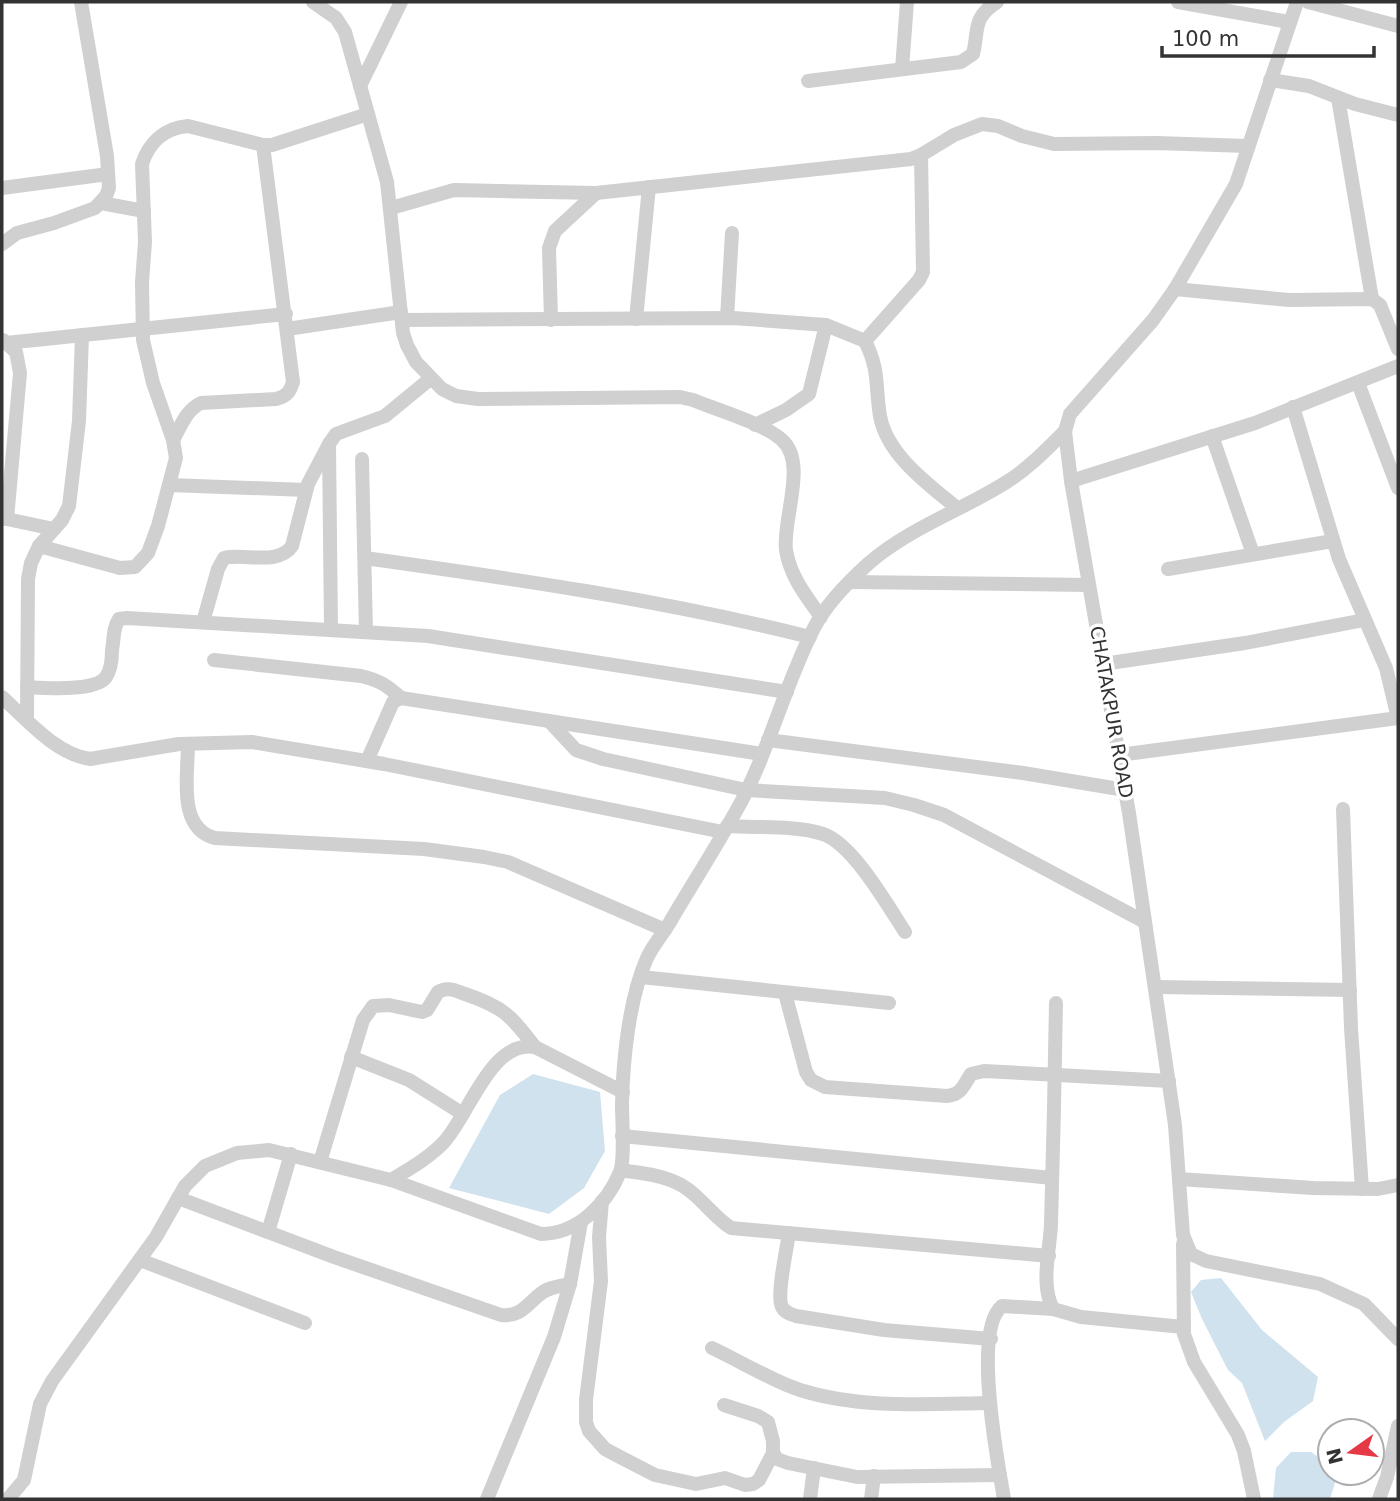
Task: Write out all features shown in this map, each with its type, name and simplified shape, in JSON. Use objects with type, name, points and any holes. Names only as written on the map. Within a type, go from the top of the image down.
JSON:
[{"type":"street","points":[[2,244],[17,233],[89,211],[101,203],[108,188],[107,156],[81,2]]},
{"type":"street","points":[[313,2],[336,18],[345,32],[387,182],[401,316],[407,345],[430,379],[456,396],[478,399],[680,397],[768,431],[783,441],[789,449],[793,465],[785,534],[790,566],[797,583],[821,617]]},
{"type":"street","points":[[359,86],[401,2]]},
{"type":"street","points":[[902,69],[907,2]]},
{"type":"street","points":[[808,81],[969,59],[974,54],[976,24],[997,2]]},
{"type":"street","points":[[1178,2],[1289,22]]},
{"type":"street","points":[[8,1499],[24,1480],[45,1394],[140,1260],[195,1174],[218,1160],[254,1150],[291,1154],[391,1180],[541,1234],[552,1234],[581,1222],[602,1201],[621,1170],[622,1092],[626,1054],[641,977],[649,954],[746,790],[810,637],[821,617],[868,564],[900,539],[1005,483],[1032,463],[1065,431],[1070,414],[1153,320],[1175,289],[1236,184],[1297,2]]},
{"type":"street","points":[[1308,2],[1398,26]]},
{"type":"street","points":[[1270,80],[1309,86],[1338,98],[1398,115]]},
{"type":"street","points":[[1338,98],[1372,299]]},
{"type":"street","points":[[39,546],[120,568],[135,566],[148,552],[169,485],[176,458],[173,440],[153,383],[145,352],[143,330],[142,164],[145,152],[169,130],[188,126],[263,145],[286,142],[368,114]]},
{"type":"street","points":[[391,208],[454,190],[596,193],[868,165],[922,155],[954,135],[982,124],[998,126],[1022,136],[1054,144],[1248,146]]},
{"type":"street","points":[[173,440],[187,414],[201,403],[276,399],[290,392],[293,382],[287,322],[263,145]]},
{"type":"street","points":[[865,341],[923,272],[922,155]]},
{"type":"street","points":[[2,188],[108,174]]},
{"type":"street","points":[[636,319],[649,187]]},
{"type":"street","points":[[551,320],[551,239],[596,193]]},
{"type":"street","points":[[101,203],[144,211]]},
{"type":"street","points":[[727,318],[732,233]]},
{"type":"street","points":[[1175,289],[1289,300],[1372,299],[1380,304],[1398,349]]},
{"type":"street","points":[[4,341],[143,330],[401,316],[551,320],[727,318],[825,325],[865,341],[876,365],[880,416],[885,433],[924,481],[957,508]]},
{"type":"street","points":[[755,425],[786,410],[809,394],[825,325]]},
{"type":"street","points":[[27,719],[28,579],[31,563],[39,546],[69,506],[79,421],[82,335]]},
{"type":"street","points":[[4,341],[16,352],[20,373],[4,519],[54,529]]},
{"type":"street","points":[[1071,481],[1212,436],[1398,366]]},
{"type":"street","points":[[203,622],[218,569],[224,558],[276,556],[288,552],[292,547],[312,473],[336,434],[385,416],[430,379]]},
{"type":"street","points":[[1358,383],[1398,488]]},
{"type":"street","points":[[1119,755],[1398,718],[1386,668],[1339,559],[1293,407]]},
{"type":"street","name":"CHATAKPUR ROAD","points":[[1065,431],[1071,481],[1125,790],[1175,1125],[1183,1235],[1184,1327],[1189,1352],[1238,1435],[1254,1499]]},
{"type":"street","points":[[1212,436],[1253,554]]},
{"type":"street","points":[[329,444],[331,630]]},
{"type":"street","points":[[362,459],[366,632]]},
{"type":"street","points":[[169,485],[306,491]]},
{"type":"street","points":[[1168,569],[1333,541]]},
{"type":"street","points":[[365,558],[602,592],[726,616],[810,637]]},
{"type":"street","points":[[851,582],[1089,585]]},
{"type":"street","points":[[27,687],[72,688],[101,682],[106,678],[119,619],[428,636],[787,692]]},
{"type":"street","points":[[1103,664],[1245,643],[1364,620]]},
{"type":"street","points":[[214,660],[361,676],[377,679],[401,698],[549,721],[765,747],[1023,773],[1125,790]]},
{"type":"street","points":[[2,697],[45,735],[76,757],[90,759],[188,744],[252,742],[367,761],[725,829],[812,831],[839,842],[869,877],[905,932]]},
{"type":"street","points":[[367,761],[393,702],[401,698]]},
{"type":"street","points":[[549,721],[576,750],[603,759],[746,790],[885,799],[914,805],[944,816],[1145,922]]},
{"type":"street","points":[[188,744],[189,815],[194,826],[205,835],[215,838],[424,849],[484,857],[508,862],[665,930]]},
{"type":"street","points":[[1343,810],[1362,1189]]},
{"type":"street","points":[[641,977],[889,1003]]},
{"type":"street","points":[[1155,987],[1350,990]]},
{"type":"street","points":[[320,1162],[363,1020],[373,1006],[389,1005],[422,1012],[427,1010],[438,992],[443,989],[460,992],[499,1007],[535,1047],[622,1092]]},
{"type":"street","points":[[786,993],[807,1072],[811,1080],[825,1087],[947,1097],[958,1095],[971,1074],[977,1072],[1168,1081]]},
{"type":"street","points":[[1053,1309],[1046,1289],[1052,1178],[1056,1003]]},
{"type":"street","points":[[391,1180],[438,1149],[501,1057],[520,1046],[535,1047]]},
{"type":"street","points":[[351,1057],[409,1080],[463,1114]]},
{"type":"street","points":[[622,1136],[1052,1178]]},
{"type":"street","points":[[268,1232],[291,1154]]},
{"type":"street","points":[[621,1170],[675,1181],[687,1188],[731,1228],[1049,1256]]},
{"type":"street","points":[[1179,1179],[1313,1188],[1378,1189],[1398,1185]]},
{"type":"street","points":[[178,1198],[501,1315],[515,1315],[525,1310],[547,1289],[569,1284]]},
{"type":"street","points":[[602,1201],[599,1237],[601,1281],[586,1400],[586,1422],[589,1431],[605,1449],[655,1475],[696,1484],[724,1478],[746,1485],[753,1484],[759,1480],[773,1453],[768,1422],[724,1405]]},
{"type":"street","points":[[487,1499],[554,1337],[569,1284],[581,1222]]},
{"type":"street","points":[[789,1233],[780,1294],[780,1304],[785,1312],[884,1330],[991,1339]]},
{"type":"street","points":[[1183,1235],[1191,1254],[1206,1261],[1320,1284],[1364,1304],[1398,1339]]},
{"type":"street","points":[[140,1260],[305,1323]]},
{"type":"street","points":[[1004,1499],[989,1403],[991,1339],[997,1311],[1003,1306],[1053,1309],[1081,1317],[1184,1327]]},
{"type":"street","points":[[712,1348],[799,1390],[855,1401],[908,1404],[989,1403]]},
{"type":"street","points":[[1379,1499],[1387,1477],[1398,1426]]},
{"type":"street","points":[[773,1453],[777,1459],[857,1477],[1000,1475]]},
{"type":"street","points":[[810,1499],[814,1468]]},
{"type":"street","points":[[871,1499],[874,1476]]},
{"type":"water","points":[[533,1074],[600,1092],[605,1151],[584,1188],[549,1214],[449,1188],[500,1095]]},
{"type":"water","points":[[1221,1278],[1262,1330],[1318,1377],[1313,1401],[1284,1422],[1265,1441],[1242,1383],[1228,1370],[1191,1292],[1201,1280]]},
{"type":"water","points":[[1291,1452],[1311,1452],[1316,1455],[1316,1487],[1334,1487],[1330,1499],[1273,1499],[1276,1468]]}]
